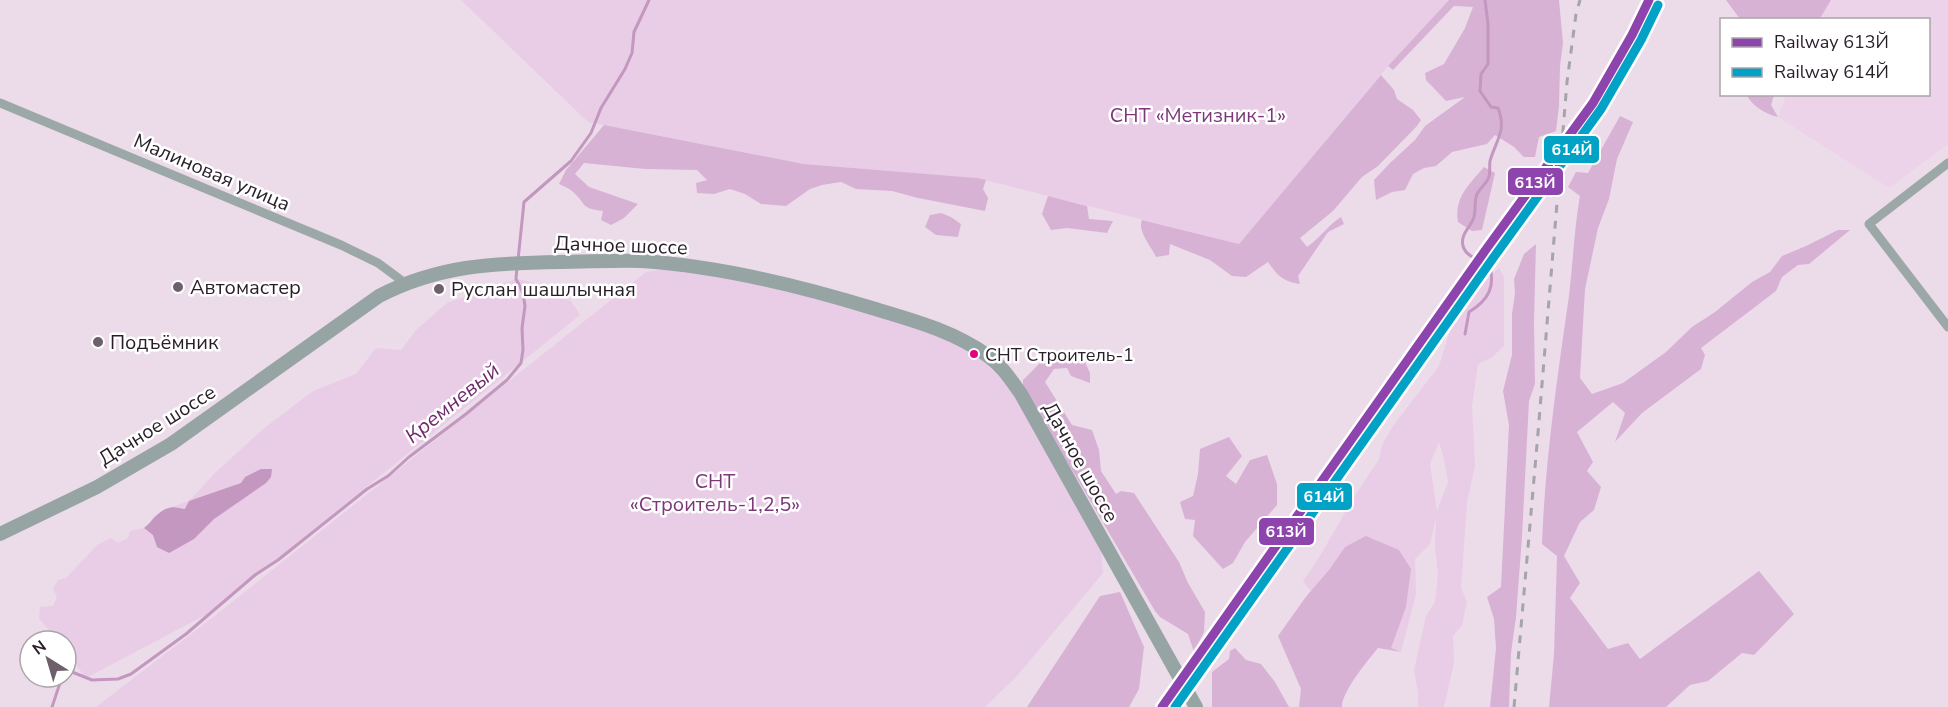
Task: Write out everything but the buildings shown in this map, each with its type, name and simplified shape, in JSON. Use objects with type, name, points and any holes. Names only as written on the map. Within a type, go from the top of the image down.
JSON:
[{"type":"main road","name":"Дачное шоссе","points":[[0,534],[97,487],[171,444],[379,296],[405,283],[450,269],[506,263],[640,261],[711,269],[778,282],[934,327],[971,346],[1002,368],[1021,394],[1196,707]]},
{"type":"street","name":"Малиновая улица","points":[[0,103],[341,245],[378,263],[405,283]]},
{"type":"street","points":[[1948,163],[1869,224],[1948,327]]},
{"type":"shaded area","points":[[1449,0],[1559,0],[1563,43],[1556,131],[1539,137],[1535,157],[1524,157],[1514,147],[1495,135],[1487,144],[1452,152],[1436,166],[1424,168],[1413,174],[1405,190],[1392,192],[1376,200],[1374,180],[1415,140],[1425,126],[1465,97],[1446,101],[1426,80],[1425,73],[1444,64],[1465,28],[1473,7],[1454,6],[1393,70],[1388,66]]},
{"type":"shaded area","points":[[1726,0],[1831,0],[1820,18],[1739,18]]},
{"type":"shaded area","points":[[1831,0],[1948,0],[1948,144],[1889,188],[1778,117],[1786,96],[1930,96],[1930,18],[1820,18]]},
{"type":"shaded area","points":[[1381,75],[1394,90],[1397,99],[1413,110],[1421,120],[1378,166],[1362,177],[1333,211],[1300,238],[1307,247],[1341,217],[1344,224],[1328,232],[1298,276],[1300,284],[1281,277],[1268,262],[1246,277],[1232,276],[1210,260],[1170,244],[1169,255],[1156,257],[1141,229],[1142,220],[1239,244]]},
{"type":"shaded area","points":[[1748,96],[1774,96],[1771,105],[1778,117],[1768,114],[1752,103]]},
{"type":"shaded area","points":[[1620,116],[1633,122],[1617,159],[1609,199],[1598,228],[1585,289],[1580,378],[1592,394],[1623,383],[1666,352],[1692,327],[1715,312],[1752,282],[1770,272],[1782,256],[1838,230],[1850,230],[1809,264],[1798,265],[1782,277],[1776,291],[1701,348],[1705,355],[1701,369],[1642,413],[1615,442],[1625,413],[1613,402],[1577,432],[1593,462],[1587,471],[1601,487],[1594,510],[1580,522],[1564,556],[1580,583],[1570,598],[1608,649],[1628,643],[1640,659],[1759,571],[1794,614],[1754,655],[1742,653],[1708,681],[1690,685],[1666,707],[1549,707],[1554,654],[1557,556],[1542,544],[1549,451],[1580,196],[1568,187],[1576,172],[1588,173]]},
{"type":"shaded area","points":[[604,125],[804,164],[977,178],[986,180],[983,189],[988,198],[985,211],[892,191],[856,189],[841,182],[810,189],[786,206],[761,204],[745,194],[730,189],[714,194],[697,193],[696,183],[707,180],[697,170],[645,169],[584,163],[575,174],[589,187],[638,204],[624,218],[611,225],[601,220],[603,211],[587,207],[571,191],[559,184],[566,170]]},
{"type":"shaded area","points":[[1484,167],[1495,173],[1482,230],[1472,231],[1458,222],[1458,205],[1468,186]]},
{"type":"shaded area","points":[[1048,196],[1087,206],[1089,219],[1113,221],[1107,233],[1067,228],[1051,230],[1042,214]]},
{"type":"shaded area","points":[[941,213],[961,224],[958,237],[936,235],[925,227],[930,215]]},
{"type":"shaded area","points":[[1536,244],[1535,384],[1529,401],[1522,537],[1511,653],[1509,707],[1490,707],[1496,648],[1494,619],[1487,597],[1501,587],[1509,425],[1503,391],[1512,355],[1514,279],[1524,254]]},
{"type":"shaded area","points":[[1083,358],[1090,373],[1090,383],[1071,376],[1067,368],[1054,369],[1045,382],[1072,425],[1092,430],[1099,450],[1101,471],[1116,494],[1121,491],[1134,493],[1179,562],[1205,612],[1204,632],[1194,652],[1188,634],[1160,617],[1155,611],[1023,392],[1023,380],[1044,359]]},
{"type":"shaded area","points":[[1229,437],[1242,456],[1226,476],[1236,484],[1250,460],[1267,455],[1277,484],[1277,505],[1245,542],[1233,563],[1223,569],[1193,536],[1195,520],[1185,519],[1180,502],[1193,496],[1200,449]]},
{"type":"shaded area","points":[[261,469],[272,469],[271,477],[266,483],[214,519],[194,539],[169,553],[157,547],[153,535],[144,528],[165,509],[173,507],[185,509],[189,501],[241,483],[245,477]]},
{"type":"shaded area","points":[[1366,536],[1399,550],[1411,569],[1406,607],[1391,648],[1401,652],[1378,648],[1350,685],[1342,707],[1299,707],[1301,689],[1278,636],[1345,547]]},
{"type":"shaded area","points":[[1120,592],[1144,647],[1139,689],[1129,707],[1027,707],[1100,596]]},
{"type":"shaded area","points":[[1235,648],[1246,660],[1261,664],[1275,682],[1289,707],[1212,707],[1212,672],[1229,659],[1230,651]]},
{"type":"green space","name":"СНТ «Метизник-1»","points":[[461,0],[1449,0],[1388,66],[1239,244],[977,178],[805,164],[588,122]]},
{"type":"green space","name":"СНТ «Строитель-1,2,5»","points":[[669,268],[777,285],[921,325],[976,354],[1013,390],[1101,550],[1103,573],[1016,677],[985,707],[96,707],[212,618],[646,272]]},
{"type":"green space","points":[[1499,268],[1504,277],[1504,346],[1491,358],[1478,364],[1472,406],[1475,466],[1467,502],[1461,588],[1467,602],[1462,625],[1453,636],[1454,663],[1444,707],[1418,707],[1414,670],[1426,616],[1435,602],[1438,575],[1435,546],[1436,518],[1430,544],[1415,559],[1416,594],[1401,652],[1391,649],[1312,593],[1303,581],[1379,459],[1382,445],[1393,426],[1439,366],[1449,334],[1461,309],[1480,285]],"holes":[[[1439,442],[1448,482],[1437,511],[1430,464]]]},
{"type":"green space","points":[[516,279],[545,286],[561,293],[568,298],[580,315],[211,612],[86,678],[78,668],[78,629],[48,629],[39,618],[40,607],[53,606],[57,597],[53,589],[58,580],[66,578],[97,545],[111,538],[118,543],[128,538],[130,531],[144,528],[151,523],[153,517],[189,501],[216,472],[263,429],[313,391],[356,374],[376,348],[401,350],[416,330],[447,303]]},
{"type":"waterway","name":"Кремневый","points":[[518,260],[524,202],[571,161],[591,133],[601,108],[632,53],[634,32],[649,0]]},
{"type":"waterway","points":[[1465,334],[1469,312],[1482,303],[1489,292],[1492,279],[1489,263],[1473,258],[1467,253],[1462,242],[1464,234],[1473,221],[1477,194],[1489,177],[1490,161],[1501,129],[1498,108],[1491,107],[1480,91],[1481,74],[1488,64],[1488,24],[1485,0]]},
{"type":"waterway","name":"Кремневый","points":[[78,674],[92,680],[118,679],[131,674],[186,634],[255,575],[278,560],[367,489],[388,476],[507,380],[521,363],[523,350],[522,328],[525,306],[523,293],[516,279],[517,267]]},
{"type":"waterway","name":"Кремневый","points":[[52,707],[58,689]]},
{"type":"railway","points":[[1514,707],[1567,82],[1580,0]]},
{"type":"rail line","name":"613Й","points":[[1162,707],[1487,248],[1593,103],[1649,0]]},
{"type":"rail line","name":"614Й","points":[[1175,707],[1601,109],[1641,40],[1658,5]]},
{"type":"place","name":"Автомастер","points":[[178,287]]},
{"type":"place","name":"Руслан шашлычная","points":[[439,289]]},
{"type":"place","name":"Подъёмник","points":[[98,342]]},
{"type":"place","name":"СНТ Строитель-1","points":[[974,354]]}]
